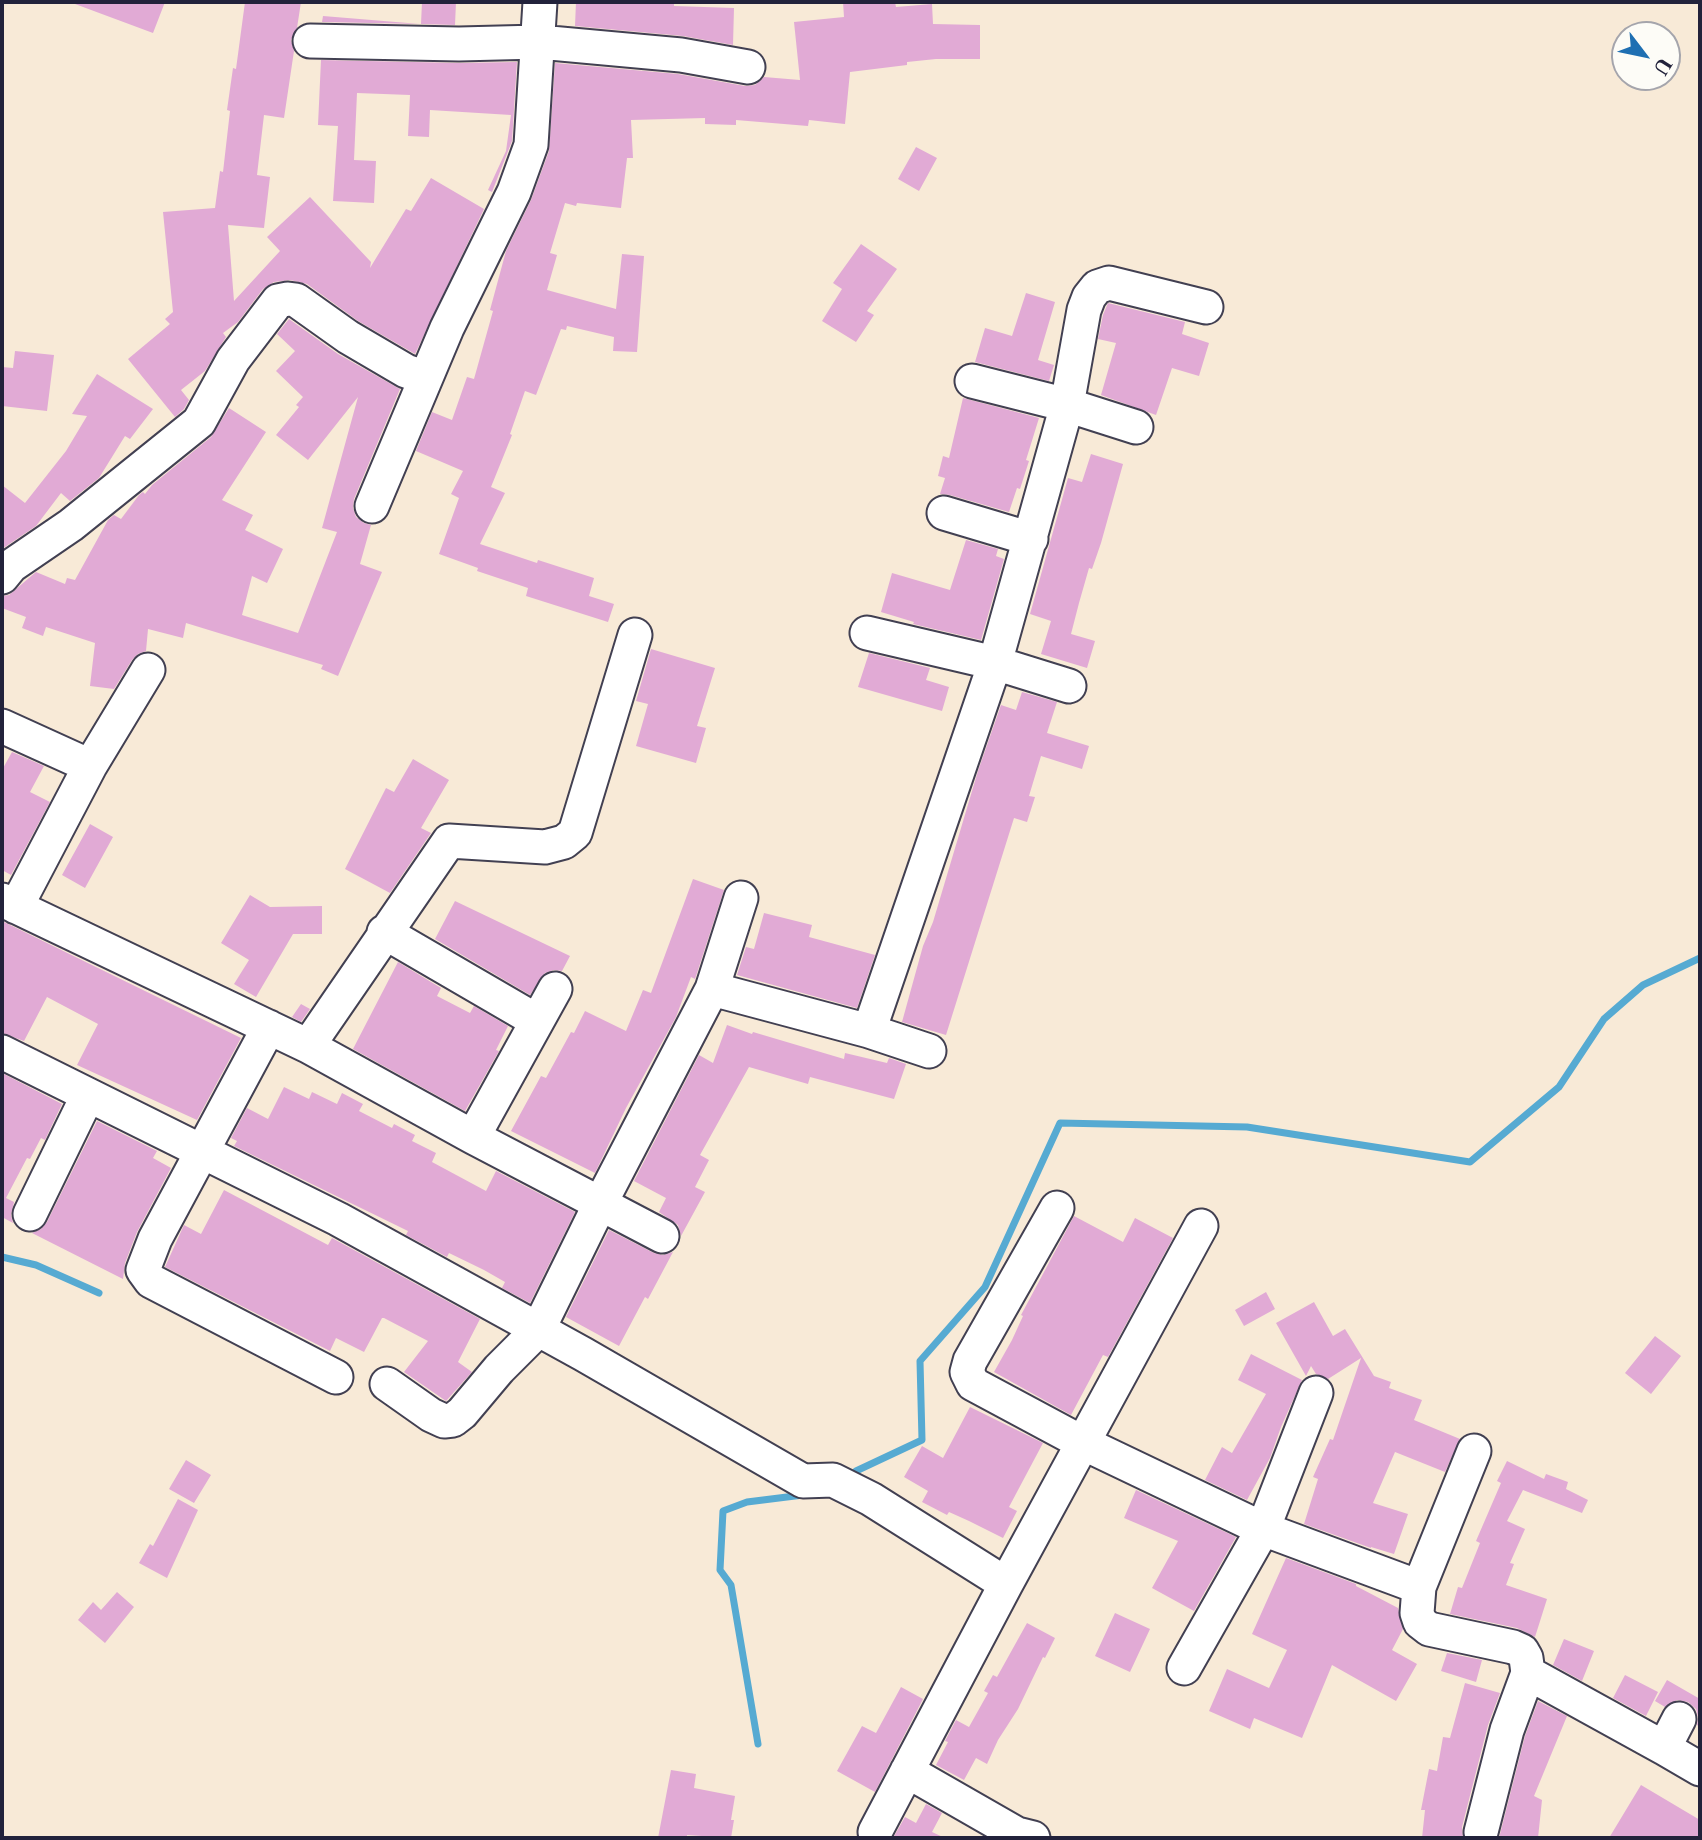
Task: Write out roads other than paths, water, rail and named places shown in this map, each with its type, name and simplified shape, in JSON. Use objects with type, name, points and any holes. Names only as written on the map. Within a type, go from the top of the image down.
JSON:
[{"type":"street","points":[[372,506],[447,328],[514,192],[531,145],[540,2]]},
{"type":"street","points":[[310,41],[459,44],[539,42],[681,55],[748,67]]},
{"type":"street","points":[[869,1031],[995,663],[1067,405],[1084,310],[1089,297],[1097,287],[1109,283],[1206,307]]},
{"type":"street","points":[[2,577],[11,566],[71,525],[199,422],[233,360],[278,301],[296,300],[358,343],[406,371],[426,378]]},
{"type":"street","points":[[972,381],[1067,405],[1136,427]]},
{"type":"street","points":[[944,513],[1031,539]]},
{"type":"street","points":[[867,633],[995,663],[1069,686]]},
{"type":"street","points":[[308,1046],[449,841],[545,847],[564,842],[575,832],[635,635]]},
{"type":"street","points":[[148,670],[9,904],[308,1046],[473,1137],[662,1236]]},
{"type":"street","points":[[2,726],[90,766]]},
{"type":"street","points":[[387,1384],[431,1415],[443,1421],[453,1420],[538,1330],[712,989],[741,898]]},
{"type":"street","points":[[384,932],[537,1021]]},
{"type":"street","points":[[473,1137],[555,989]]},
{"type":"street","points":[[712,989],[869,1031],[929,1051]]},
{"type":"street","points":[[269,1027],[144,1262],[143,1270],[151,1281],[336,1377]]},
{"type":"street","points":[[2,1052],[338,1219],[803,1481],[833,1480],[871,1499],[1006,1584]]},
{"type":"street","points":[[30,1214],[88,1095]]},
{"type":"street","points":[[1057,1208],[970,1362],[967,1372],[972,1384],[1083,1443],[1263,1529],[1419,1587]]},
{"type":"street","points":[[875,1832],[1006,1584],[1201,1226]]},
{"type":"street","points":[[1184,1668],[1263,1529],[1316,1393]]},
{"type":"street","points":[[1474,1451],[1419,1587],[1417,1613],[1420,1622],[1429,1629],[1513,1647],[1521,1651],[1526,1658],[1528,1673],[1507,1730],[1481,1832]]},
{"type":"street","points":[[1528,1673],[1700,1769]]},
{"type":"street","points":[[1664,1748],[1679,1719]]},
{"type":"street","points":[[907,1771],[1021,1837]]},
{"type":"waterway","points":[[856,1471],[922,1440],[920,1361],[985,1287],[1060,1123],[1247,1127],[1470,1162],[1559,1087],[1604,1019],[1643,985],[1700,958]]},
{"type":"waterway","points":[[2,1257],[36,1265],[99,1293]]},
{"type":"waterway","points":[[758,1744],[731,1585],[720,1570],[723,1511],[747,1502],[803,1495]]}]
